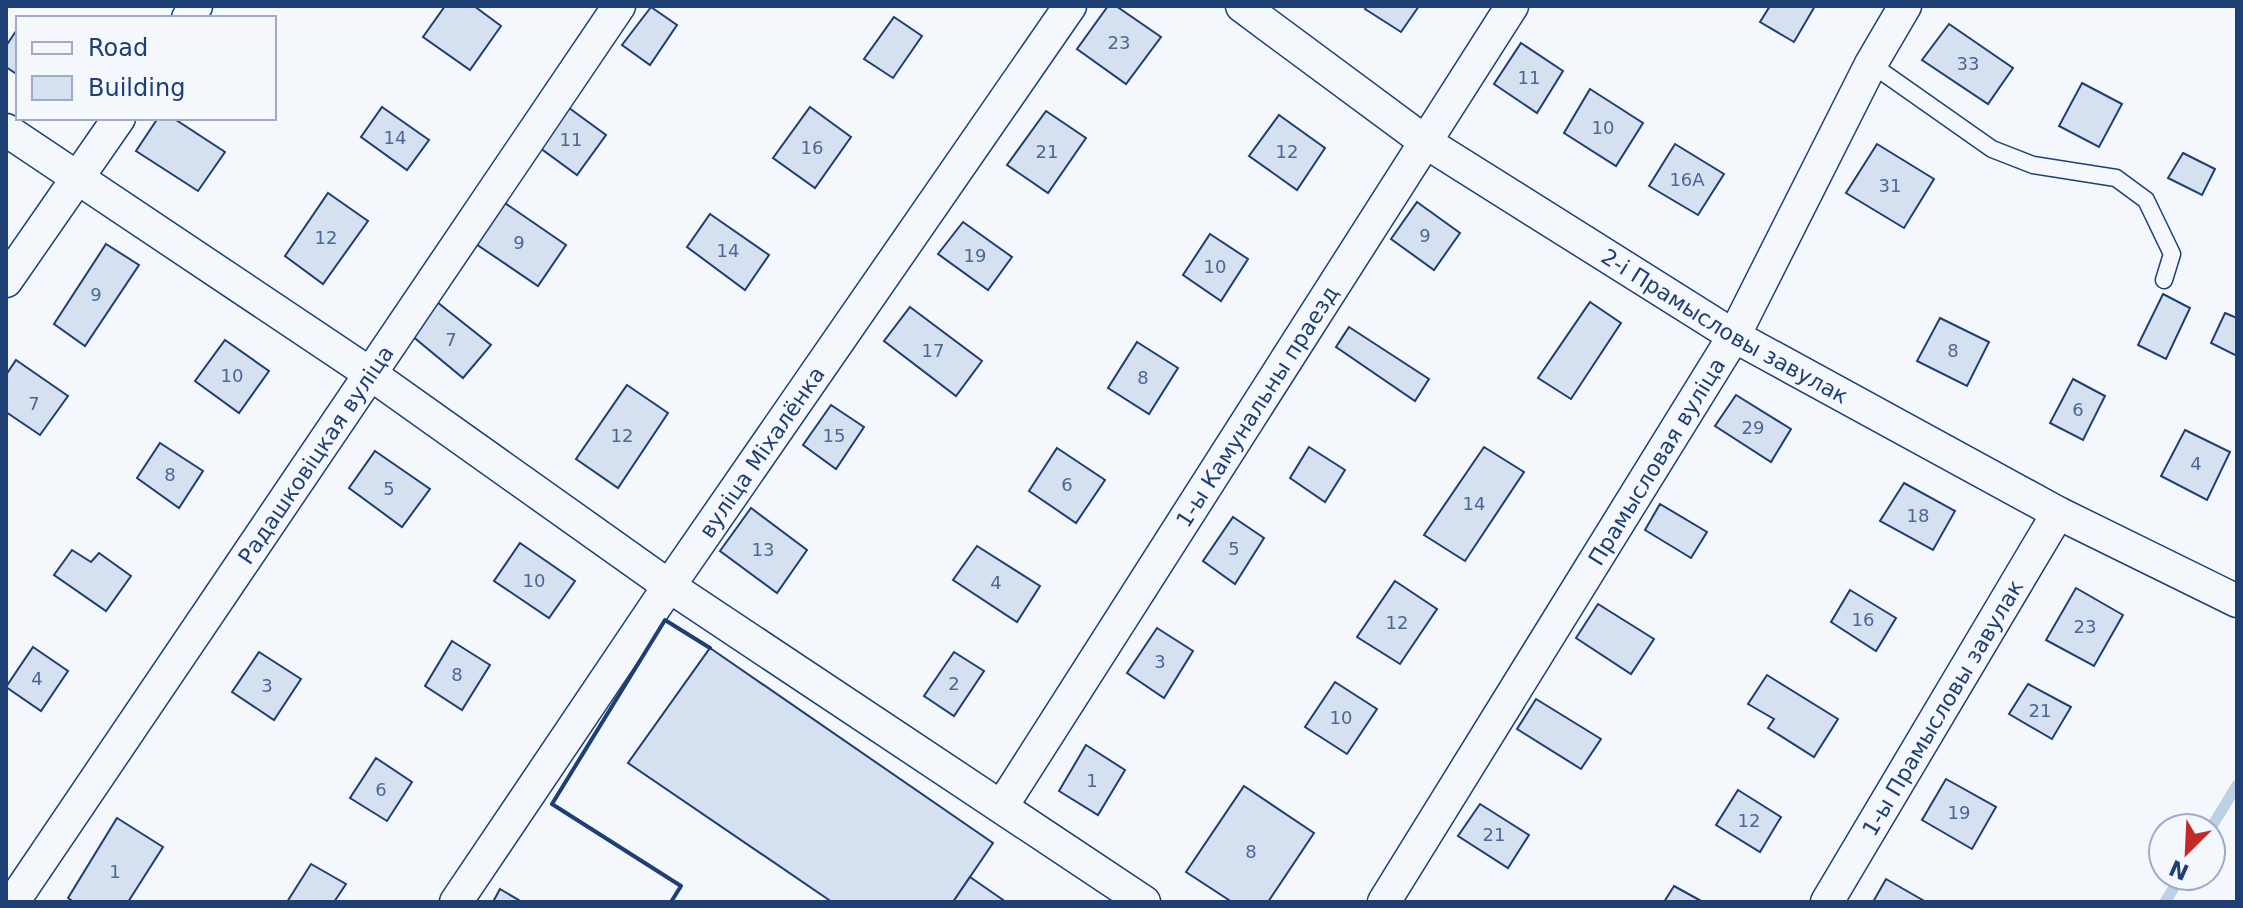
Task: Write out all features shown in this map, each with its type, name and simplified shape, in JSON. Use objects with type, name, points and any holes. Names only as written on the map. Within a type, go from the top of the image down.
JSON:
[{"type":"street","name":"Радашковіцкая вуліца","points":[[13,902],[619,6]]},
{"type":"street","name":"вуліца Міхалёнка","points":[[456,902],[669,586],[1070,6]]},
{"type":"street","name":"2-і Прамысловы завулак","points":[[1242,6],[1427,143],[1734,336],[2058,513],[2237,601]]},
{"type":"street","name":"1-ы Камунальны праезд","points":[[1002,806],[1512,6]]},
{"type":"street","name":"Прамысловая вуліца","points":[[1384,902],[1734,336],[1871,64],[1905,6]]},
{"type":"street","points":[[6,281],[118,120]]},
{"type":"street","points":[[6,130],[372,375],[669,586],[1144,902]]},
{"type":"street","name":"1-ы Прамысловы завулак","points":[[1827,902],[2058,513]]},
{"type":"lane","points":[[1871,64],[1992,149],[2033,165],[2116,178],[2146,200],[2172,254],[2164,280]]},
{"type":"building","points":[[445,6],[474,6],[501,26],[470,70],[423,37]]},
{"type":"building","points":[[1108,6],[1116,6],[1161,37],[1126,84],[1077,49]]},
{"type":"building","points":[[1367,6],[1419,6],[1401,32],[1365,9]]},
{"type":"building","points":[[1770,6],[1815,6],[1794,42],[1760,22]]},
{"type":"building","points":[[651,7],[677,25],[650,65],[622,45]]},
{"type":"building","points":[[894,17],[922,36],[893,78],[864,59]]},
{"type":"building","points":[[1949,24],[2013,68],[1988,104],[1922,60]]},
{"type":"building","points":[[16,31],[16,74],[6,67],[6,46]]},
{"type":"building","points":[[1521,43],[1563,71],[1537,113],[1494,84]]},
{"type":"building","points":[[2082,83],[2122,104],[2099,147],[2059,126]]},
{"type":"building","points":[[1590,89],[1643,123],[1616,166],[1564,133]]},
{"type":"building","points":[[565,105],[606,135],[577,175],[536,145]]},
{"type":"building","points":[[382,107],[429,140],[407,170],[361,137]]},
{"type":"building","points":[[810,107],[851,137],[815,188],[773,158]]},
{"type":"building","points":[[1046,111],[1086,138],[1048,193],[1007,165]]},
{"type":"building","points":[[1279,115],[1325,148],[1297,190],[1249,156]]},
{"type":"building","points":[[157,120],[176,120],[225,152],[198,191],[136,151]]},
{"type":"building","points":[[1675,144],[1724,174],[1698,215],[1649,186]]},
{"type":"building","points":[[1877,144],[1934,179],[1904,228],[1846,193]]},
{"type":"building","points":[[2183,153],[2215,169],[2202,195],[2168,178]]},
{"type":"building","points":[[328,193],[368,221],[323,284],[285,256]]},
{"type":"building","points":[[502,201],[566,245],[538,286],[473,242]]},
{"type":"building","points":[[1417,202],[1460,233],[1434,270],[1391,239]]},
{"type":"building","points":[[710,214],[769,255],[745,290],[687,247]]},
{"type":"building","points":[[963,222],[1012,257],[988,290],[938,254]]},
{"type":"building","points":[[1210,234],[1248,259],[1221,301],[1183,275]]},
{"type":"building","points":[[106,244],[139,265],[85,346],[54,324]]},
{"type":"building","points":[[2163,294],[2190,308],[2166,359],[2138,345]]},
{"type":"building","points":[[437,302],[491,345],[463,378],[411,335]]},
{"type":"building","points":[[1590,302],[1621,323],[1571,399],[1538,378]]},
{"type":"building","points":[[910,307],[982,361],[956,396],[884,341]]},
{"type":"building","points":[[2225,313],[2237,318],[2237,356],[2211,343]]},
{"type":"building","points":[[1940,318],[1989,342],[1967,386],[1917,361]]},
{"type":"building","points":[[1349,327],[1429,379],[1415,401],[1336,347]]},
{"type":"building","points":[[225,340],[269,371],[239,413],[195,381]]},
{"type":"building","points":[[1137,342],[1178,368],[1149,414],[1108,388]]},
{"type":"building","points":[[16,360],[68,396],[40,435],[6,412],[6,375]]},
{"type":"building","points":[[2073,379],[2105,396],[2083,440],[2050,423]]},
{"type":"building","points":[[627,385],[668,413],[618,488],[576,459]]},
{"type":"building","points":[[1736,395],[1791,429],[1771,462],[1715,426]]},
{"type":"building","points":[[831,405],[864,427],[836,469],[803,445]]},
{"type":"building","points":[[2185,430],[2230,452],[2207,500],[2161,476]]},
{"type":"building","points":[[160,443],[203,471],[179,508],[137,478]]},
{"type":"building","points":[[1309,447],[1345,470],[1325,502],[1290,478]]},
{"type":"building","points":[[1484,447],[1524,472],[1465,561],[1424,535]]},
{"type":"building","points":[[1057,448],[1105,480],[1076,523],[1029,491]]},
{"type":"building","points":[[375,451],[430,489],[402,527],[349,488]]},
{"type":"building","points":[[1904,483],[1955,511],[1933,550],[1880,521]]},
{"type":"building","points":[[1660,504],[1707,532],[1691,558],[1645,530]]},
{"type":"building","points":[[751,508],[807,550],[777,593],[720,551]]},
{"type":"building","points":[[1233,517],[1264,538],[1235,584],[1203,561]]},
{"type":"building","points":[[520,543],[575,581],[549,618],[494,581]]},
{"type":"building","points":[[977,546],[1040,586],[1017,622],[953,580]]},
{"type":"building","points":[[72,550],[91,562],[99,553],[131,576],[106,611],[54,575]]},
{"type":"building","points":[[1395,581],[1437,609],[1400,664],[1357,637]]},
{"type":"building","points":[[2076,588],[2123,615],[2094,666],[2046,640]]},
{"type":"building","points":[[1850,590],[1896,618],[1876,651],[1831,622]]},
{"type":"building","points":[[1598,604],[1654,639],[1631,674],[1576,638]]},
{"type":"building","points":[[1157,628],[1193,651],[1164,698],[1127,673]]},
{"type":"building","points":[[452,641],[490,665],[462,710],[425,686]]},
{"type":"building","points":[[33,647],[68,671],[41,711],[6,687]]},
{"type":"building","points":[[710,648],[993,843],[953,902],[832,902],[628,763]]},
{"type":"building","points":[[259,652],[301,679],[274,720],[232,692]]},
{"type":"building","points":[[954,652],[984,671],[954,716],[924,696]]},
{"type":"building","points":[[1767,675],[1838,719],[1814,757],[1768,728],[1774,719],[1748,704]]},
{"type":"building","points":[[1335,682],[1377,709],[1347,754],[1305,727]]},
{"type":"building","points":[[2028,684],[2071,707],[2052,739],[2009,714]]},
{"type":"building","points":[[1536,699],[1601,739],[1581,769],[1517,729]]},
{"type":"building","points":[[1086,745],[1125,770],[1098,815],[1059,791]]},
{"type":"building","points":[[376,758],[412,782],[387,821],[350,798]]},
{"type":"building","points":[[1946,779],[1996,807],[1972,849],[1922,820]]},
{"type":"building","points":[[1244,786],[1314,833],[1268,902],[1232,902],[1186,872]]},
{"type":"building","points":[[1738,790],[1781,817],[1760,852],[1716,825]]},
{"type":"building","points":[[1480,804],[1529,835],[1508,868],[1458,836]]},
{"type":"building","points":[[117,818],[163,847],[128,902],[74,902],[68,898]]},
{"type":"building","points":[[311,864],[346,884],[334,902],[287,902]]},
{"type":"building","points":[[970,877],[1006,902],[953,902]]},
{"type":"building","points":[[1886,879],[1926,902],[1873,902]]},
{"type":"building","points":[[1674,886],[1703,902],[1664,902]]},
{"type":"building","points":[[500,889],[522,902],[493,902]]},
{"type":"waterway","points":[[2221,812],[2237,785]]},
{"type":"waterway","points":[[2165,902],[2171,892]]},
{"type":"wall","points":[[671,902],[681,886],[552,804],[665,620],[710,648]]}]
